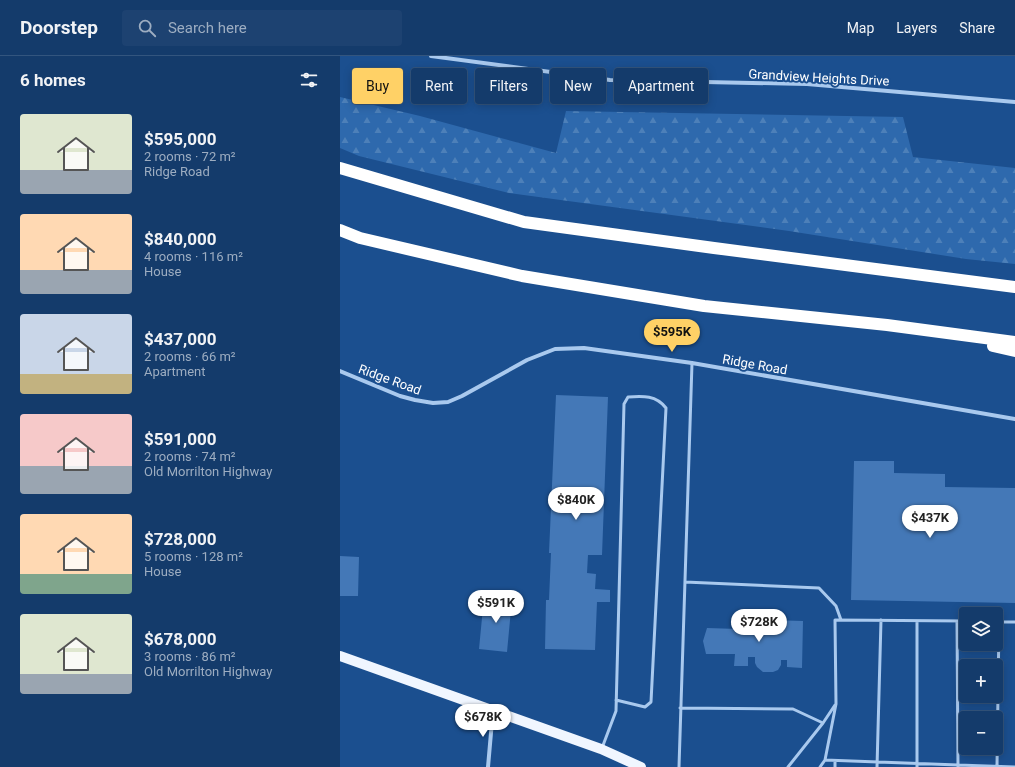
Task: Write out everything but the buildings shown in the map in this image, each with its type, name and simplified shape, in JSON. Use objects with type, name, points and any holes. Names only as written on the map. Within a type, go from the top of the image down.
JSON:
[{"type":"highway","points":[[340,168],[524,222],[714,248],[1015,286]]},
{"type":"highway","points":[[340,230],[360,238],[522,276],[704,306],[887,325],[1015,342]]},
{"type":"highway","points":[[887,325],[1015,351]]},
{"type":"main road","points":[[340,656],[601,749],[641,767]]},
{"type":"street","name":"Grandview Heights Drive","points":[[431,56],[610,80],[807,84],[1015,102]]},
{"type":"street","name":"Ridge Road","points":[[340,371],[400,396],[433,403],[448,402],[462,396],[527,360],[556,349],[584,348],[692,363],[1015,419]]},
{"type":"street","points":[[488,767],[493,710]]},
{"type":"lane","points":[[679,767],[692,363]]},
{"type":"lane","points":[[601,749],[616,711],[616,700],[624,404],[628,397],[645,396],[661,402],[666,408],[651,702],[645,707],[616,700]]},
{"type":"lane","points":[[685,582],[819,588],[836,606],[841,620]]},
{"type":"lane","points":[[820,767],[825,760],[836,704],[835,620],[957,621],[958,766]]},
{"type":"lane","points":[[877,767],[881,620]]},
{"type":"lane","points":[[917,621],[917,765]]},
{"type":"lane","points":[[1003,622],[1015,622]]},
{"type":"lane","points":[[997,766],[998,651]]},
{"type":"lane","points":[[788,767],[836,704]]},
{"type":"lane","points":[[680,708],[793,709],[823,723]]},
{"type":"lane","points":[[825,760],[917,765],[1015,766]]},
{"type":"lane","points":[[835,761],[835,767]]},
{"type":"green space","points":[[340,97],[352,100],[352,104],[369,104],[420,116],[556,153],[566,111],[903,117],[913,157],[1015,168],[1015,264],[966,259],[789,231],[509,193],[359,156],[340,148]]}]
